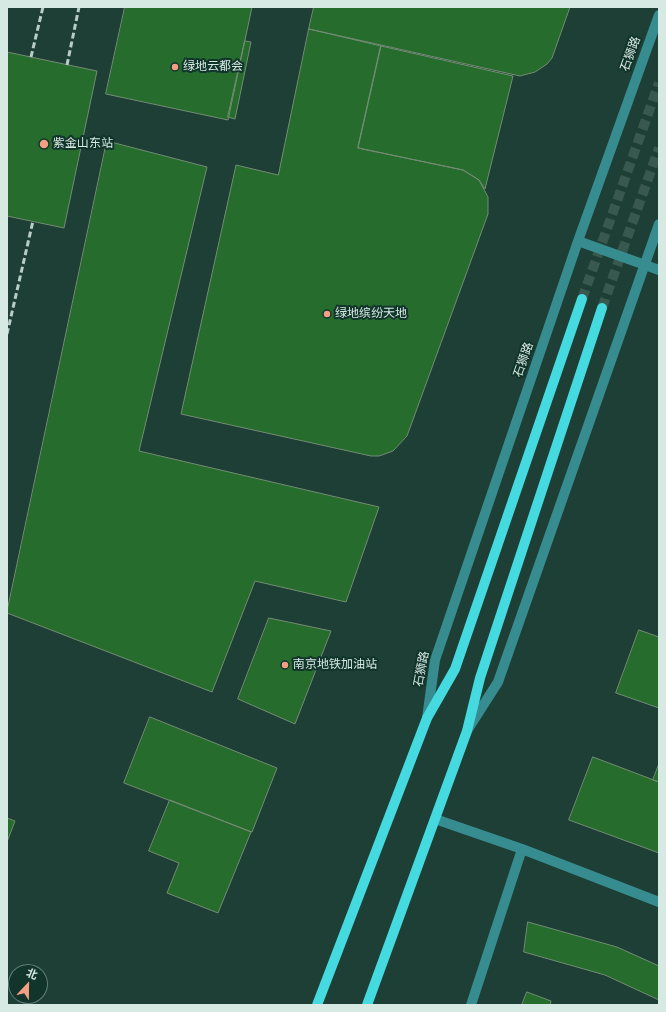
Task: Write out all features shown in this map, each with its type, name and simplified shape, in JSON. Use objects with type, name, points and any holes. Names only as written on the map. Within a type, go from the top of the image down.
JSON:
[{"type":"main road","name":"石狮路","points":[[317,1005],[427,718],[454,669],[582,299]]},
{"type":"main road","points":[[367,1005],[467,731],[480,678],[602,308]]},
{"type":"street","name":"石狮路","points":[[427,718],[435,660],[578,241],[659,15]]},
{"type":"street","points":[[467,731],[498,682],[659,224]]},
{"type":"street","points":[[578,241],[659,270]]},
{"type":"street","points":[[435,819],[522,849],[659,902]]},
{"type":"street","points":[[471,1005],[522,849]]},
{"type":"building","name":"绿地云都会","points":[[125,7],[252,7],[228,120],[106,94]]},
{"type":"building","points":[[314,7],[570,7],[552,58],[547,64],[535,72],[520,76],[309,29]]},
{"type":"building","name":"绿地缤纷天地","points":[[309,29],[381,46],[358,148],[463,170],[479,180],[488,197],[488,214],[407,436],[393,451],[379,456],[371,456],[181,414],[236,165],[278,175]]},
{"type":"building","points":[[245,41],[251,42],[235,119],[228,117]]},
{"type":"building","points":[[381,46],[513,76],[485,189],[479,180],[463,170],[358,148]]},
{"type":"building","name":"紫金山东站","points":[[7,52],[97,71],[64,228],[7,216]]},
{"type":"building","points":[[107,141],[207,167],[139,451],[379,507],[346,602],[255,581],[212,692],[7,613]]},
{"type":"building","name":"南京地铁加油站","points":[[269,618],[331,631],[295,724],[238,699]]},
{"type":"building","points":[[639,630],[659,637],[659,708],[616,693]]},
{"type":"building","points":[[150,717],[277,768],[252,832],[124,783]]},
{"type":"building","points":[[593,757],[659,782],[659,853],[569,820]]},
{"type":"building","points":[[659,764],[659,782],[653,780]]},
{"type":"building","points":[[170,800],[251,832],[218,913],[167,893],[179,863],[149,851]]},
{"type":"building","points":[[7,818],[15,821],[7,842]]},
{"type":"building","points":[[528,922],[617,947],[659,966],[659,1000],[605,975],[524,952]]},
{"type":"building","points":[[527,992],[551,1001],[550,1005],[522,1005]]},
{"type":"tunnel","points":[[582,299],[659,83]]},
{"type":"tunnel","points":[[602,308],[659,148]]},
{"type":"railway","points":[[31,57],[43,7]]},
{"type":"railway","points":[[67,65],[79,7]]},
{"type":"railway","points":[[7,334],[33,221]]},
{"type":"place","name":"绿地云都会","points":[[175,67]]},
{"type":"place","name":"紫金山东站","points":[[44,144]]},
{"type":"place","name":"绿地缤纷天地","points":[[327,314]]},
{"type":"place","name":"南京地铁加油站","points":[[285,665]]}]
